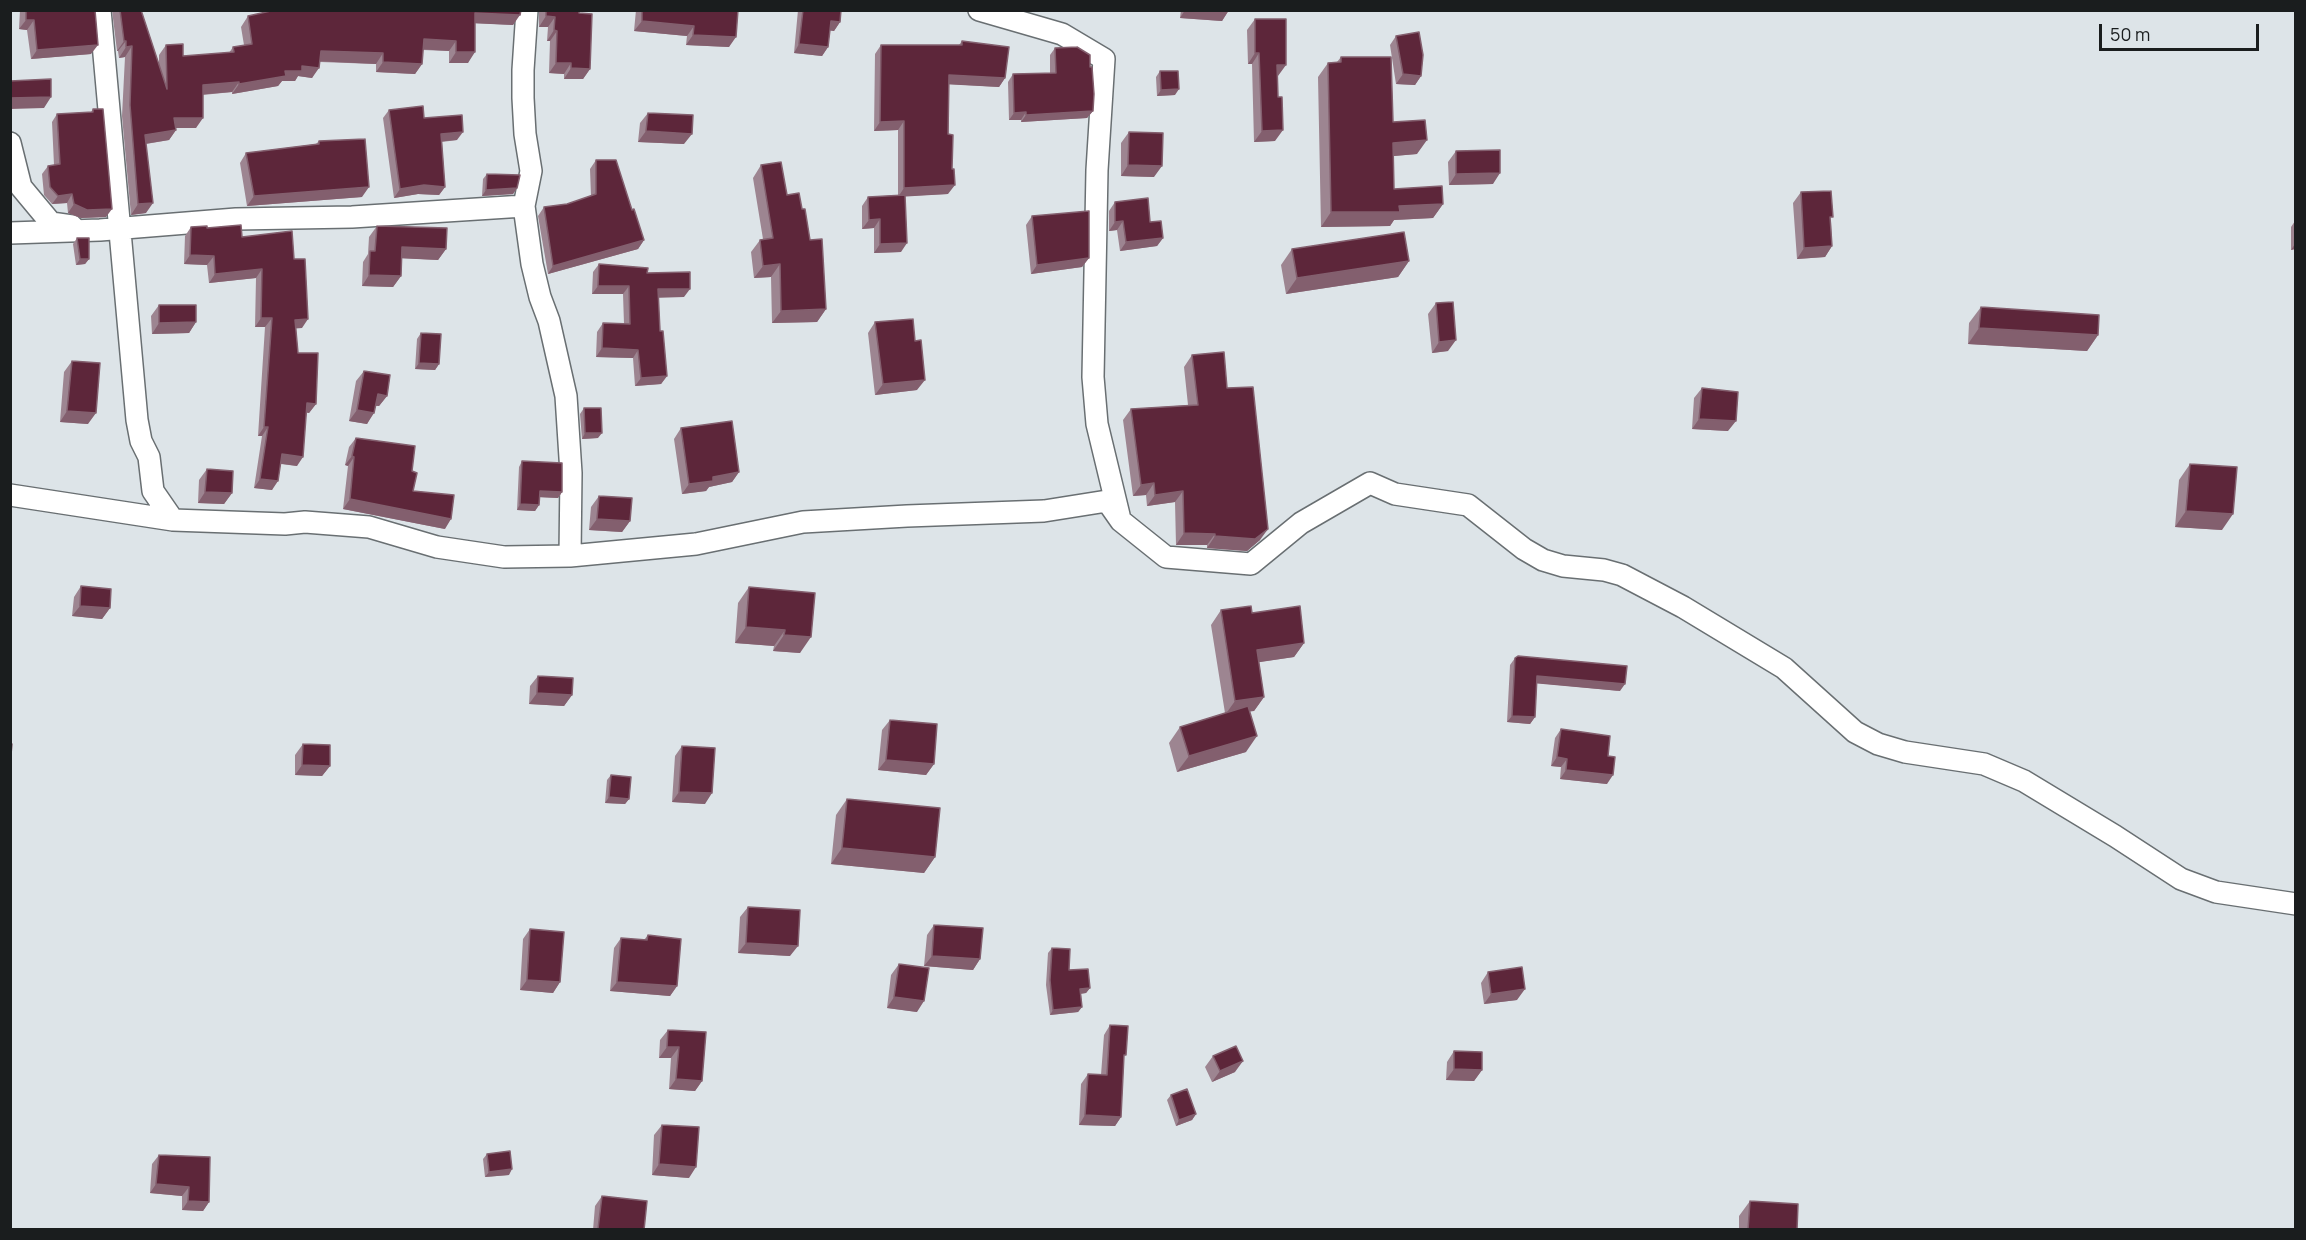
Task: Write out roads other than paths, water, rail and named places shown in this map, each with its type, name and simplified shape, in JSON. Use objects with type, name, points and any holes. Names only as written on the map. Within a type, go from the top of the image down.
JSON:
[{"type":"street","points":[[100,10],[110,229],[137,420],[141,441],[149,457],[153,491],[173,520]]},
{"type":"street","points":[[527,10],[523,98],[525,134],[531,171],[524,206],[532,264],[549,321],[566,396],[571,473],[570,556]]},
{"type":"street","points":[[979,10],[1062,34],[1104,59],[1097,170],[1093,377],[1097,424],[1121,521]]},
{"type":"street","points":[[10,143],[21,187],[51,223],[110,229]]},
{"type":"street","points":[[10,233],[110,229],[236,219],[352,217],[524,206]]},
{"type":"street","points":[[10,495],[173,520],[285,524],[305,522],[369,527],[437,547],[504,557],[570,556],[696,544],[803,522],[1044,511],[1107,501],[1121,521],[1166,557],[1251,564],[1301,523],[1370,483],[1395,494],[1468,505],[1524,549],[1543,560],[1563,566],[1604,570],[1622,575],[1683,607],[1784,668],[1855,732],[1878,744],[1905,752],[1984,764],[2024,781],[2181,879],[2216,892],[2263,901],[2295,904]]}]
